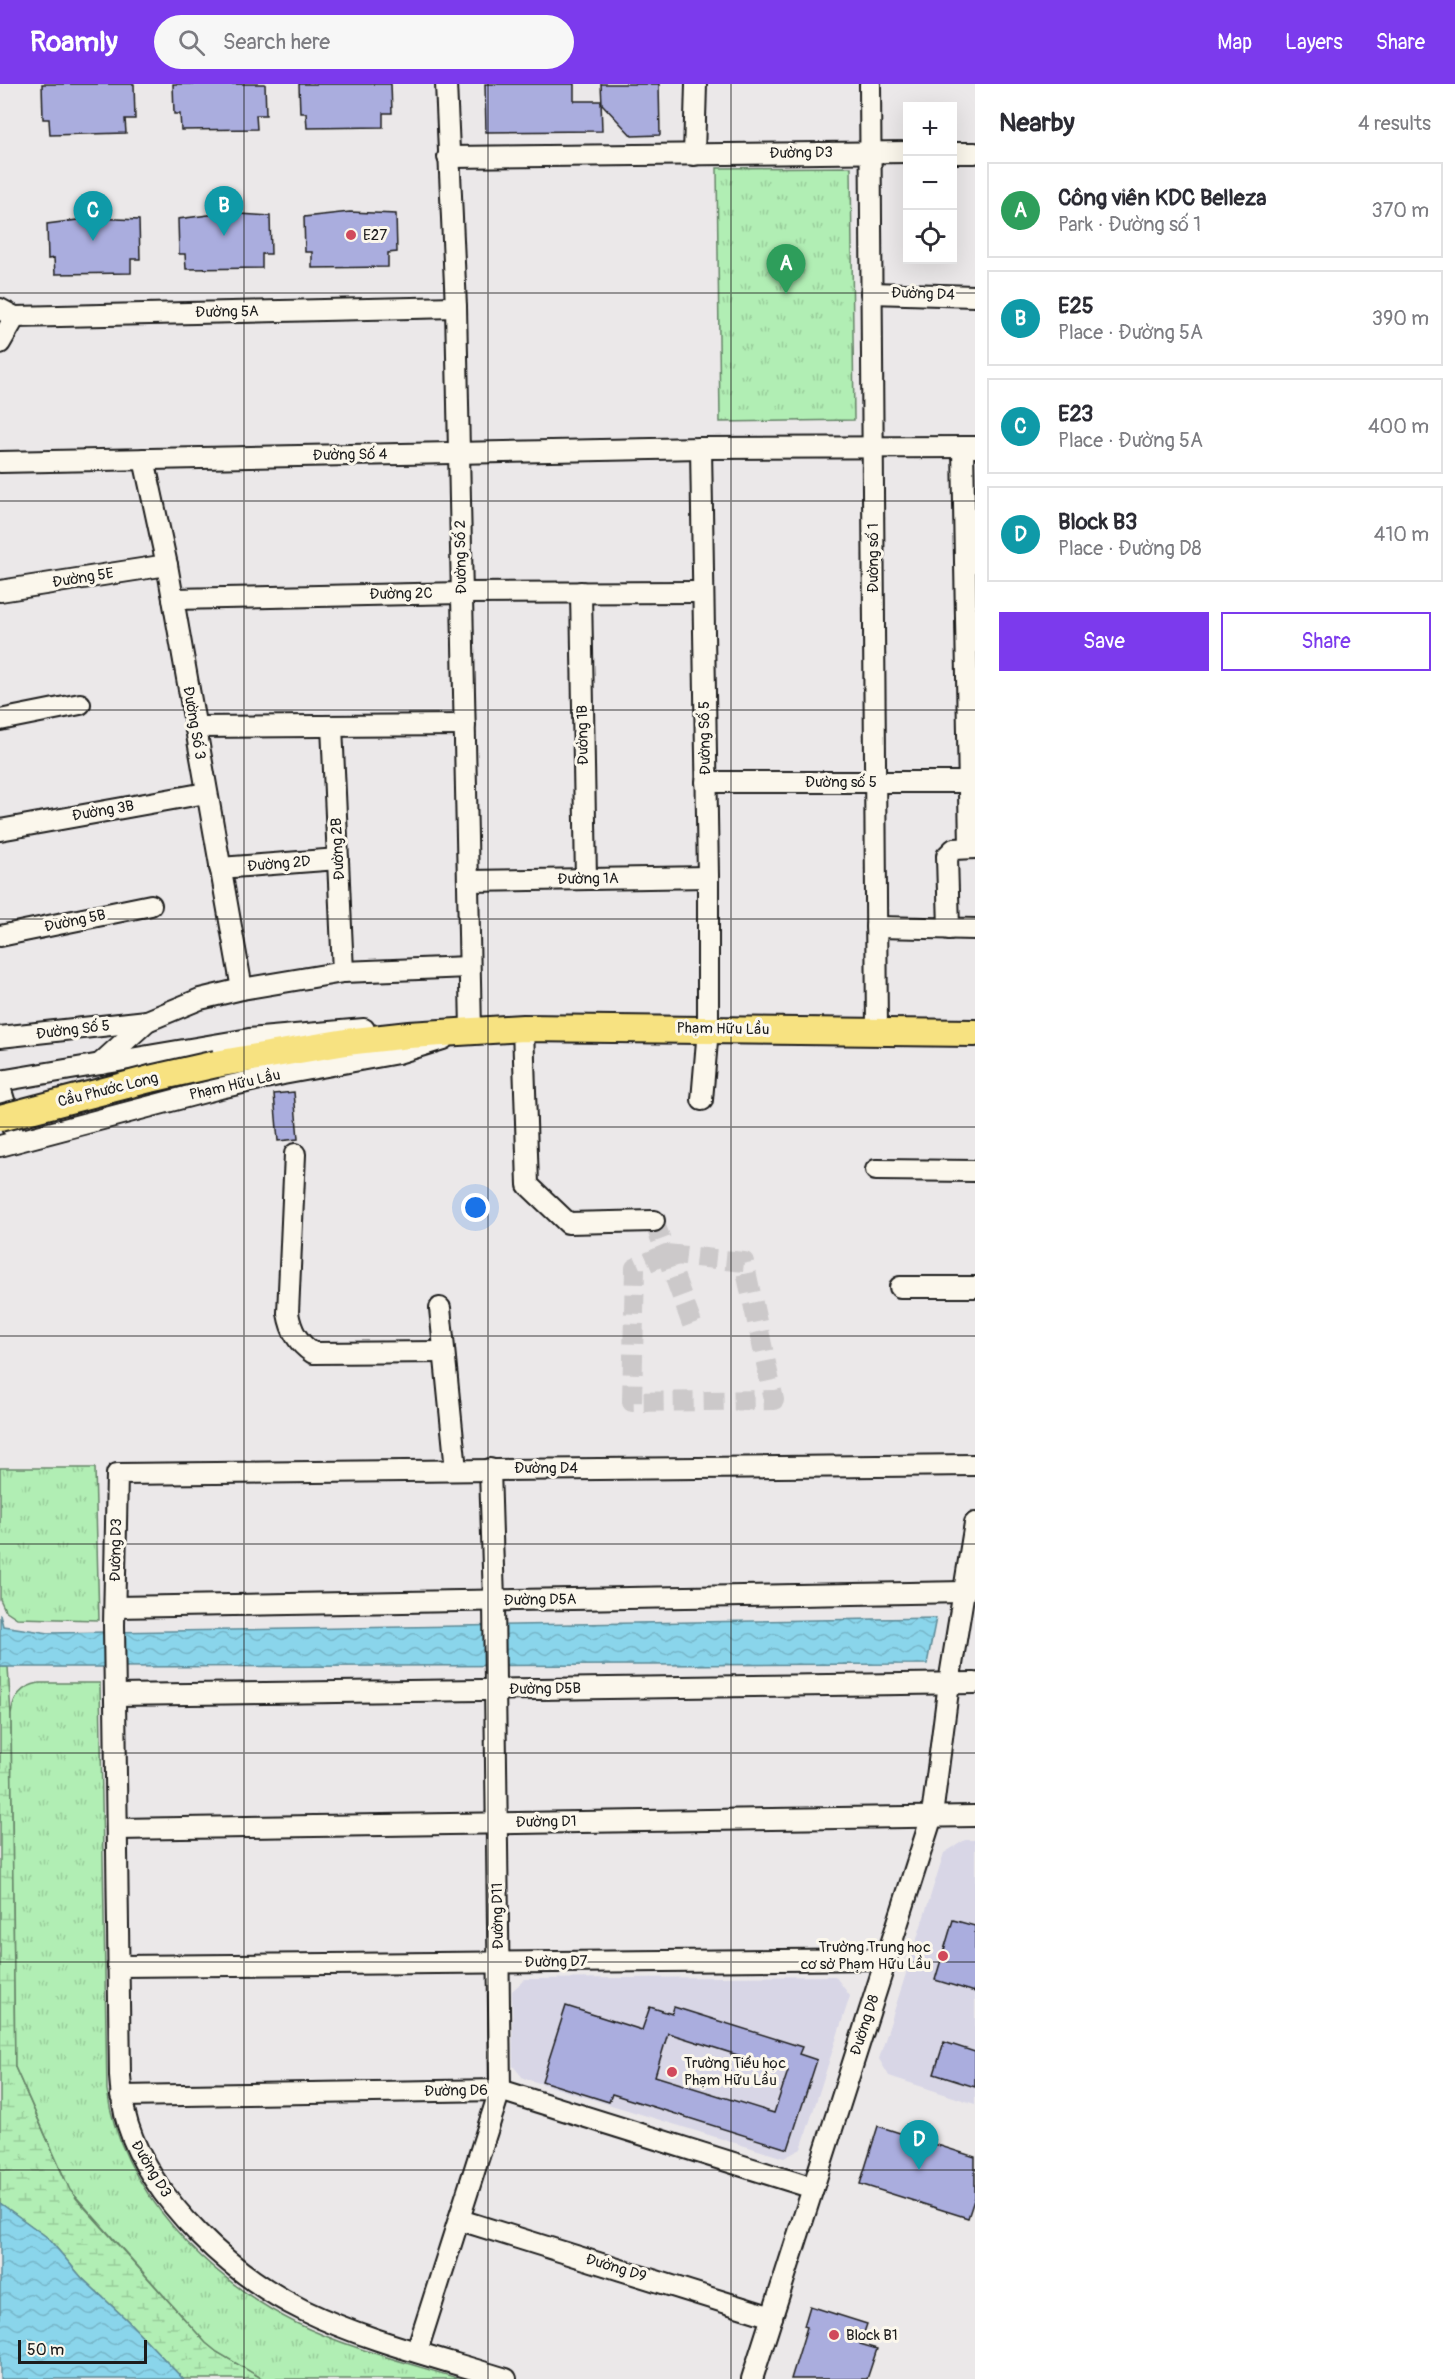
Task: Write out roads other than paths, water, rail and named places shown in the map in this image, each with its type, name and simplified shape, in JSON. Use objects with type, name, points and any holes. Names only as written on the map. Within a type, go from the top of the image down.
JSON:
[{"type":"main road","name":"Phạm Hữu Lầu","points":[[216,1064],[346,1042],[471,1030],[708,1029],[975,1033]]},
{"type":"main road","name":"Cầu Phước Long","points":[[0,1118],[216,1064]]},
{"type":"street","name":"Đường Số 2","points":[[446,84],[456,307],[471,1030]]},
{"type":"street","points":[[694,155],[696,84]]},
{"type":"street","name":"Đường số 1","points":[[870,84],[877,1031]]},
{"type":"street","name":"Đường D3","points":[[448,158],[903,152]]},
{"type":"street","points":[[957,153],[975,153]]},
{"type":"street","name":"Đường D4","points":[[871,293],[975,296]]},
{"type":"street","name":"Đường 5A","points":[[7,313],[456,307]]},
{"type":"street","points":[[0,343],[7,313]]},
{"type":"street","points":[[701,448],[969,447],[973,848],[954,849],[947,855],[949,929]]},
{"type":"street","name":"Đường Số 4","points":[[0,462],[701,448]]},
{"type":"street","name":"Đường Số 5","points":[[701,448],[708,877],[708,1029],[702,1100]]},
{"type":"street","name":"Đường Số 3","points":[[144,459],[167,565],[242,988]]},
{"type":"street","name":"Đường 5E","points":[[0,591],[167,565]]},
{"type":"street","name":"Đường 1B","points":[[581,592],[586,879]]},
{"type":"street","name":"Đường 2C","points":[[173,599],[462,593],[702,592]]},
{"type":"street","points":[[0,720],[80,704]]},
{"type":"street","points":[[195,727],[465,725]]},
{"type":"street","name":"Đường 2B","points":[[332,726],[344,972]]},
{"type":"street","name":"Đường số 5","points":[[706,782],[972,782]]},
{"type":"street","name":"Đường 3B","points":[[0,830],[206,793]]},
{"type":"street","name":"Đường 2D","points":[[220,868],[338,859]]},
{"type":"street","name":"Đường 1A","points":[[468,881],[708,877]]},
{"type":"street","name":"Đường 5B","points":[[0,936],[151,905]]},
{"type":"street","points":[[876,927],[975,929]]},
{"type":"street","points":[[100,1064],[147,1022],[200,999],[242,988],[344,972],[470,967]]},
{"type":"street","name":"Đường Số 5","points":[[0,1037],[147,1022]]},
{"type":"street","name":"Phạm Hữu Lầu","points":[[0,1081],[249,1039],[417,1026],[471,1030]]},
{"type":"street","points":[[523,1028],[528,1185],[568,1223],[654,1221]]},
{"type":"street","name":"Phạm Hữu Lầu","points":[[8,1144],[220,1088],[398,1053],[471,1030]]},
{"type":"street","points":[[0,1087],[8,1144]]},
{"type":"street","points":[[295,1154],[288,1312],[295,1336],[313,1353],[444,1352]]},
{"type":"street","points":[[876,1170],[975,1171]]},
{"type":"street","points":[[900,1287],[975,1287]]},
{"type":"street","points":[[440,1308],[456,1470]]},
{"type":"street","name":"Đường D4","points":[[117,1474],[490,1468],[975,1465]]},
{"type":"street","name":"Đường D11","points":[[417,2351],[500,2090],[494,1601],[490,1468]]},
{"type":"street","name":"Đường D3","points":[[117,1474],[114,1616],[118,1966],[121,2096],[128,2128],[149,2169],[169,2199],[218,2250],[260,2285],[304,2311],[355,2331],[506,2379]]},
{"type":"street","name":"Đường D8","points":[[752,2379],[932,1816],[949,1683],[975,1523]]},
{"type":"street","name":"Đường D5A","points":[[114,1616],[494,1601],[965,1592]]},
{"type":"street","name":"Đường D5B","points":[[115,1687],[975,1683]]},
{"type":"street","name":"Đường D1","points":[[117,1829],[975,1816]]},
{"type":"street","name":"Đường D7","points":[[118,1966],[886,1959]]},
{"type":"street","name":"Đường D6","points":[[121,2096],[500,2090],[813,2188]]},
{"type":"street","name":"Đường D9","points":[[460,2220],[772,2317]]},
{"type":"water","points":[[0,1614],[3,1626],[49,1633],[936,1618],[927,1664],[0,1667]]},
{"type":"water","points":[[0,2203],[48,2238],[82,2278],[127,2320],[183,2379],[0,2379]]},
{"type":"tunnel","points":[[654,1221],[692,1324]]},
{"type":"tunnel","points":[[666,1254],[744,1262],[774,1400],[632,1402],[635,1268],[666,1254]]},
{"type":"place","name":"E27","points":[[351,235]]},
{"type":"place","name":"E25","points":[[224,236]]},
{"type":"place","name":"E23","points":[[93,241]]},
{"type":"place","name":"Công viên KDC Belleza","points":[[786,294]]},
{"type":"place","name":"Trường Trung học cơ sở Phạm Hữu Lầu","points":[[943,1956]]},
{"type":"place","name":"Trường Tiểu học Phạm Hữu Lầu","points":[[672,2072]]},
{"type":"place","name":"Block B3","points":[[919,2170]]},
{"type":"place","name":"Block B1","points":[[834,2335]]}]
